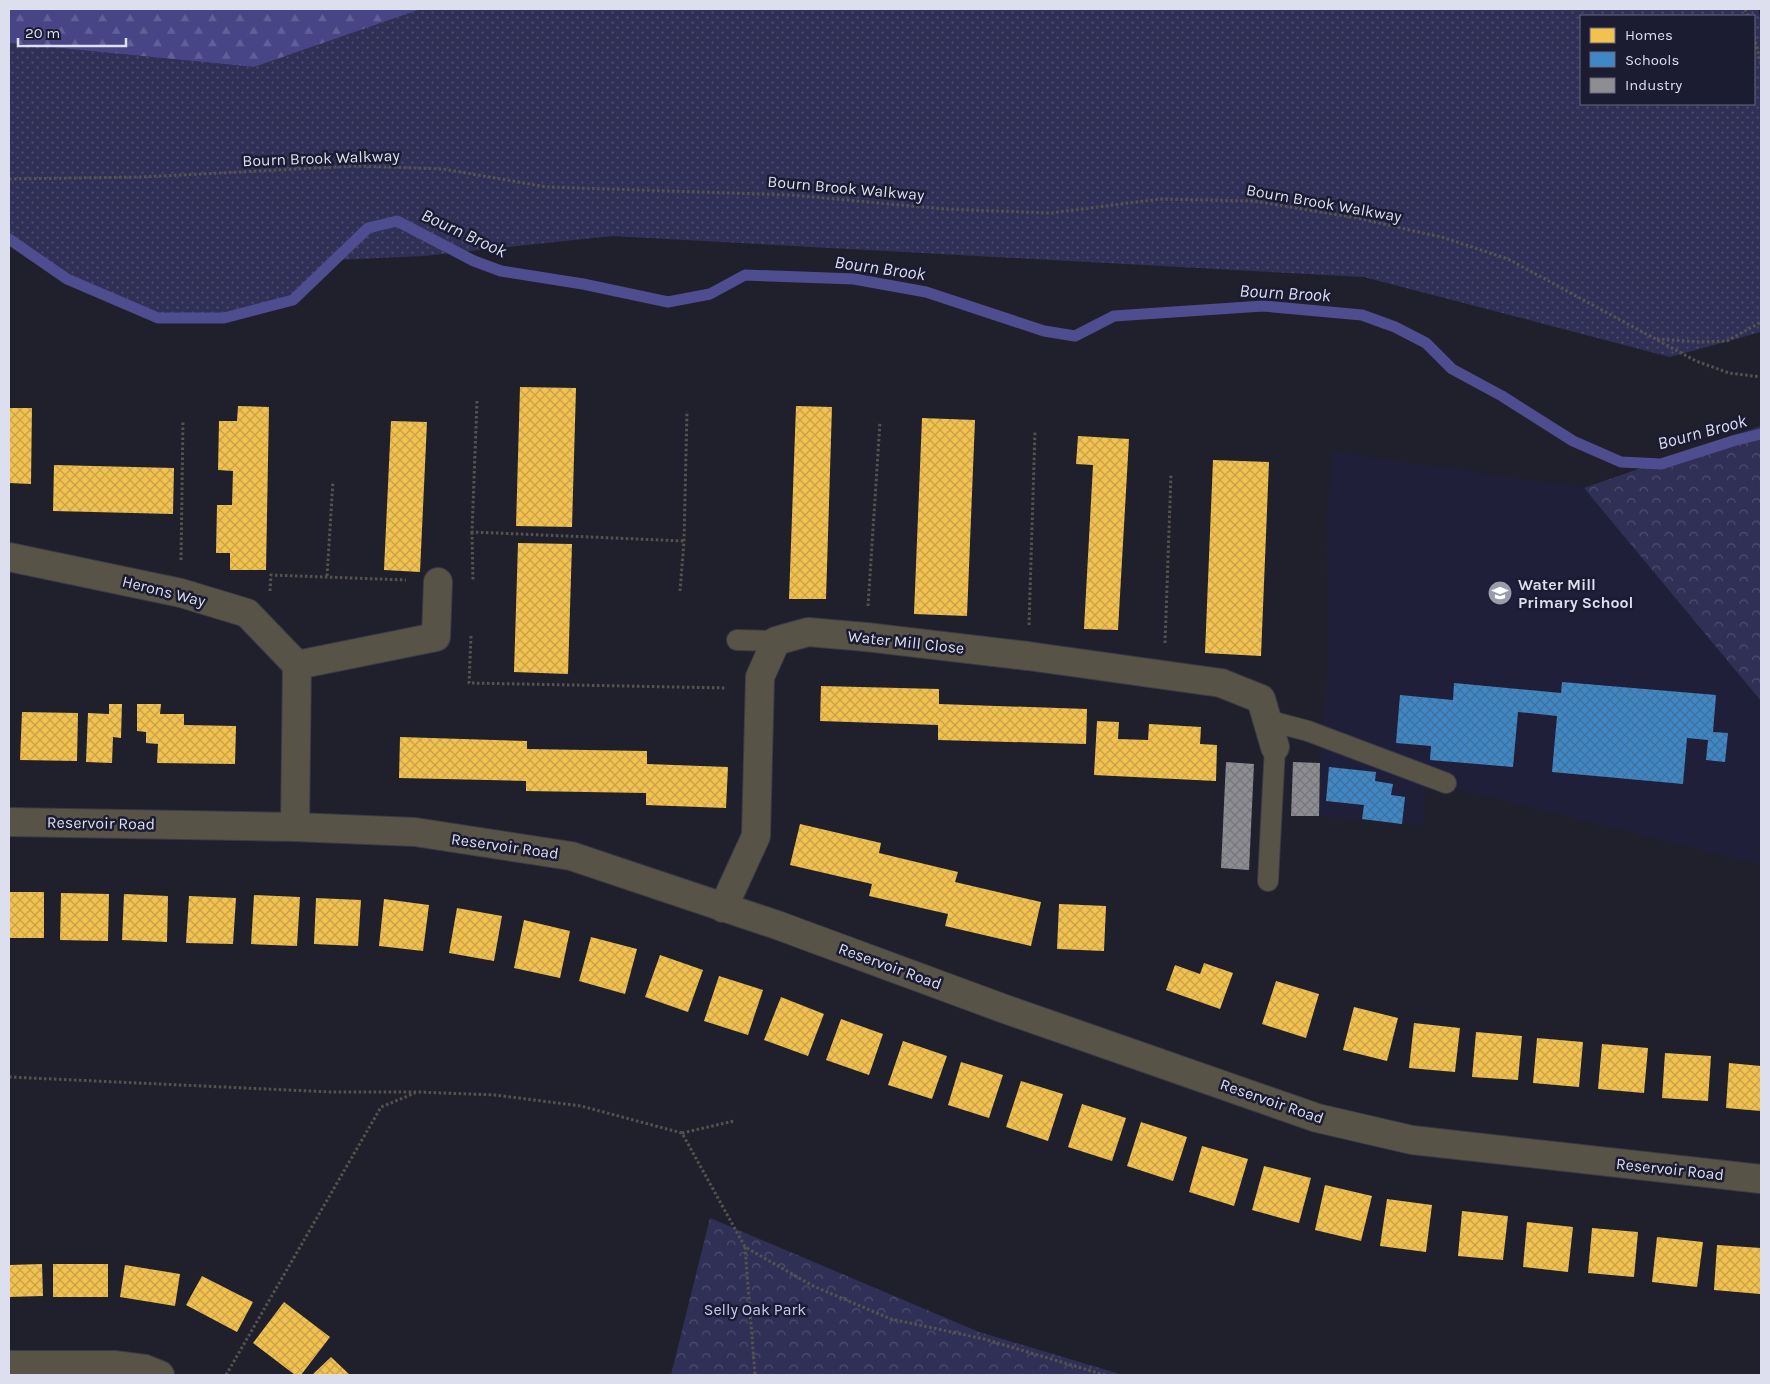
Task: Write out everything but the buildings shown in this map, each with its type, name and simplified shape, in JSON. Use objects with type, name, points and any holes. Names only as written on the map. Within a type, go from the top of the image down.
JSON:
[{"type":"street","name":"Herons Way","points":[[9,556],[181,593],[247,613],[297,665]]},
{"type":"street","points":[[295,827],[297,665],[436,637],[438,582]]},
{"type":"street","name":"Water Mill Close","points":[[776,641],[808,632],[866,637],[1028,656],[1221,683],[1260,699],[1275,747]]},
{"type":"street","points":[[724,908],[756,836],[760,676],[776,641]]},
{"type":"street","name":"Reservoir Road","points":[[9,822],[295,827],[415,832],[571,856],[777,925],[1002,1008],[1317,1118],[1412,1140],[1761,1178]]},
{"type":"street","points":[[9,1365],[114,1365],[145,1369],[160,1375]]},
{"type":"lane","points":[[737,640],[776,641]]},
{"type":"lane","points":[[1267,720],[1308,730],[1446,783]]},
{"type":"lane","points":[[1268,881],[1275,747]]},
{"type":"path","points":[[1755,41],[1761,63]]},
{"type":"path","name":"Bourn Brook Walkway","points":[[9,179],[141,178],[357,166],[443,169],[547,187],[792,195],[944,209],[1051,213],[1160,199],[1254,201],[1366,220],[1445,238],[1508,259],[1696,361],[1729,374],[1761,377]]},
{"type":"path","name":"Bourn Brook Walkway","points":[[1654,339],[1727,342],[1761,322]]},
{"type":"path","points":[[473,582],[472,532],[476,401]]},
{"type":"path","points":[[680,591],[684,541],[687,411]]},
{"type":"path","points":[[181,593],[184,421]]},
{"type":"path","points":[[866,637],[880,422]]},
{"type":"path","points":[[1028,656],[1034,431]]},
{"type":"path","points":[[1164,676],[1171,474]]},
{"type":"path","points":[[327,576],[333,481]]},
{"type":"path","points":[[472,532],[684,541]]},
{"type":"path","points":[[267,632],[271,575],[438,582]]},
{"type":"path","points":[[470,683],[730,688]]},
{"type":"path","points":[[9,1077],[331,1092],[418,1092],[495,1095],[581,1106],[682,1133],[734,1121]]},
{"type":"path","points":[[226,1375],[381,1107],[418,1092]]},
{"type":"path","points":[[682,1133],[745,1247],[756,1375]]},
{"type":"path","points":[[745,1247],[812,1286],[892,1319],[984,1339],[1105,1375]]},
{"type":"shaded area","name":"Water Mill Primary School","points":[[1334,452],[1584,488],[1761,701],[1761,865],[1425,781],[1424,825],[1319,816],[1320,763],[1328,672],[1327,515]]},
{"type":"green space","points":[[9,9],[421,9],[254,67],[9,43]]},
{"type":"green space","points":[[421,9],[1758,9],[1761,22],[1761,332],[1670,357],[1364,277],[612,236],[424,256],[334,260],[293,300],[224,318],[158,318],[9,245],[9,43],[254,67]]},
{"type":"green space","points":[[1761,426],[1761,701],[1584,488]]},
{"type":"green space","name":"Selly Oak Park","points":[[710,1218],[979,1332],[1123,1375],[671,1375]]},
{"type":"waterway","name":"Bourn Brook","points":[[9,239],[67,279],[158,318],[224,318],[293,300],[368,228],[397,221],[474,261],[501,271],[583,284],[668,302],[710,294],[745,275],[854,279],[926,292],[1044,331],[1075,336],[1114,316],[1263,306],[1362,315],[1395,327],[1426,343],[1452,369],[1502,396],[1573,441],[1621,462],[1661,464],[1761,434]]},
{"type":"place","name":"Water Mill Primary School","points":[[1500,593]]}]
